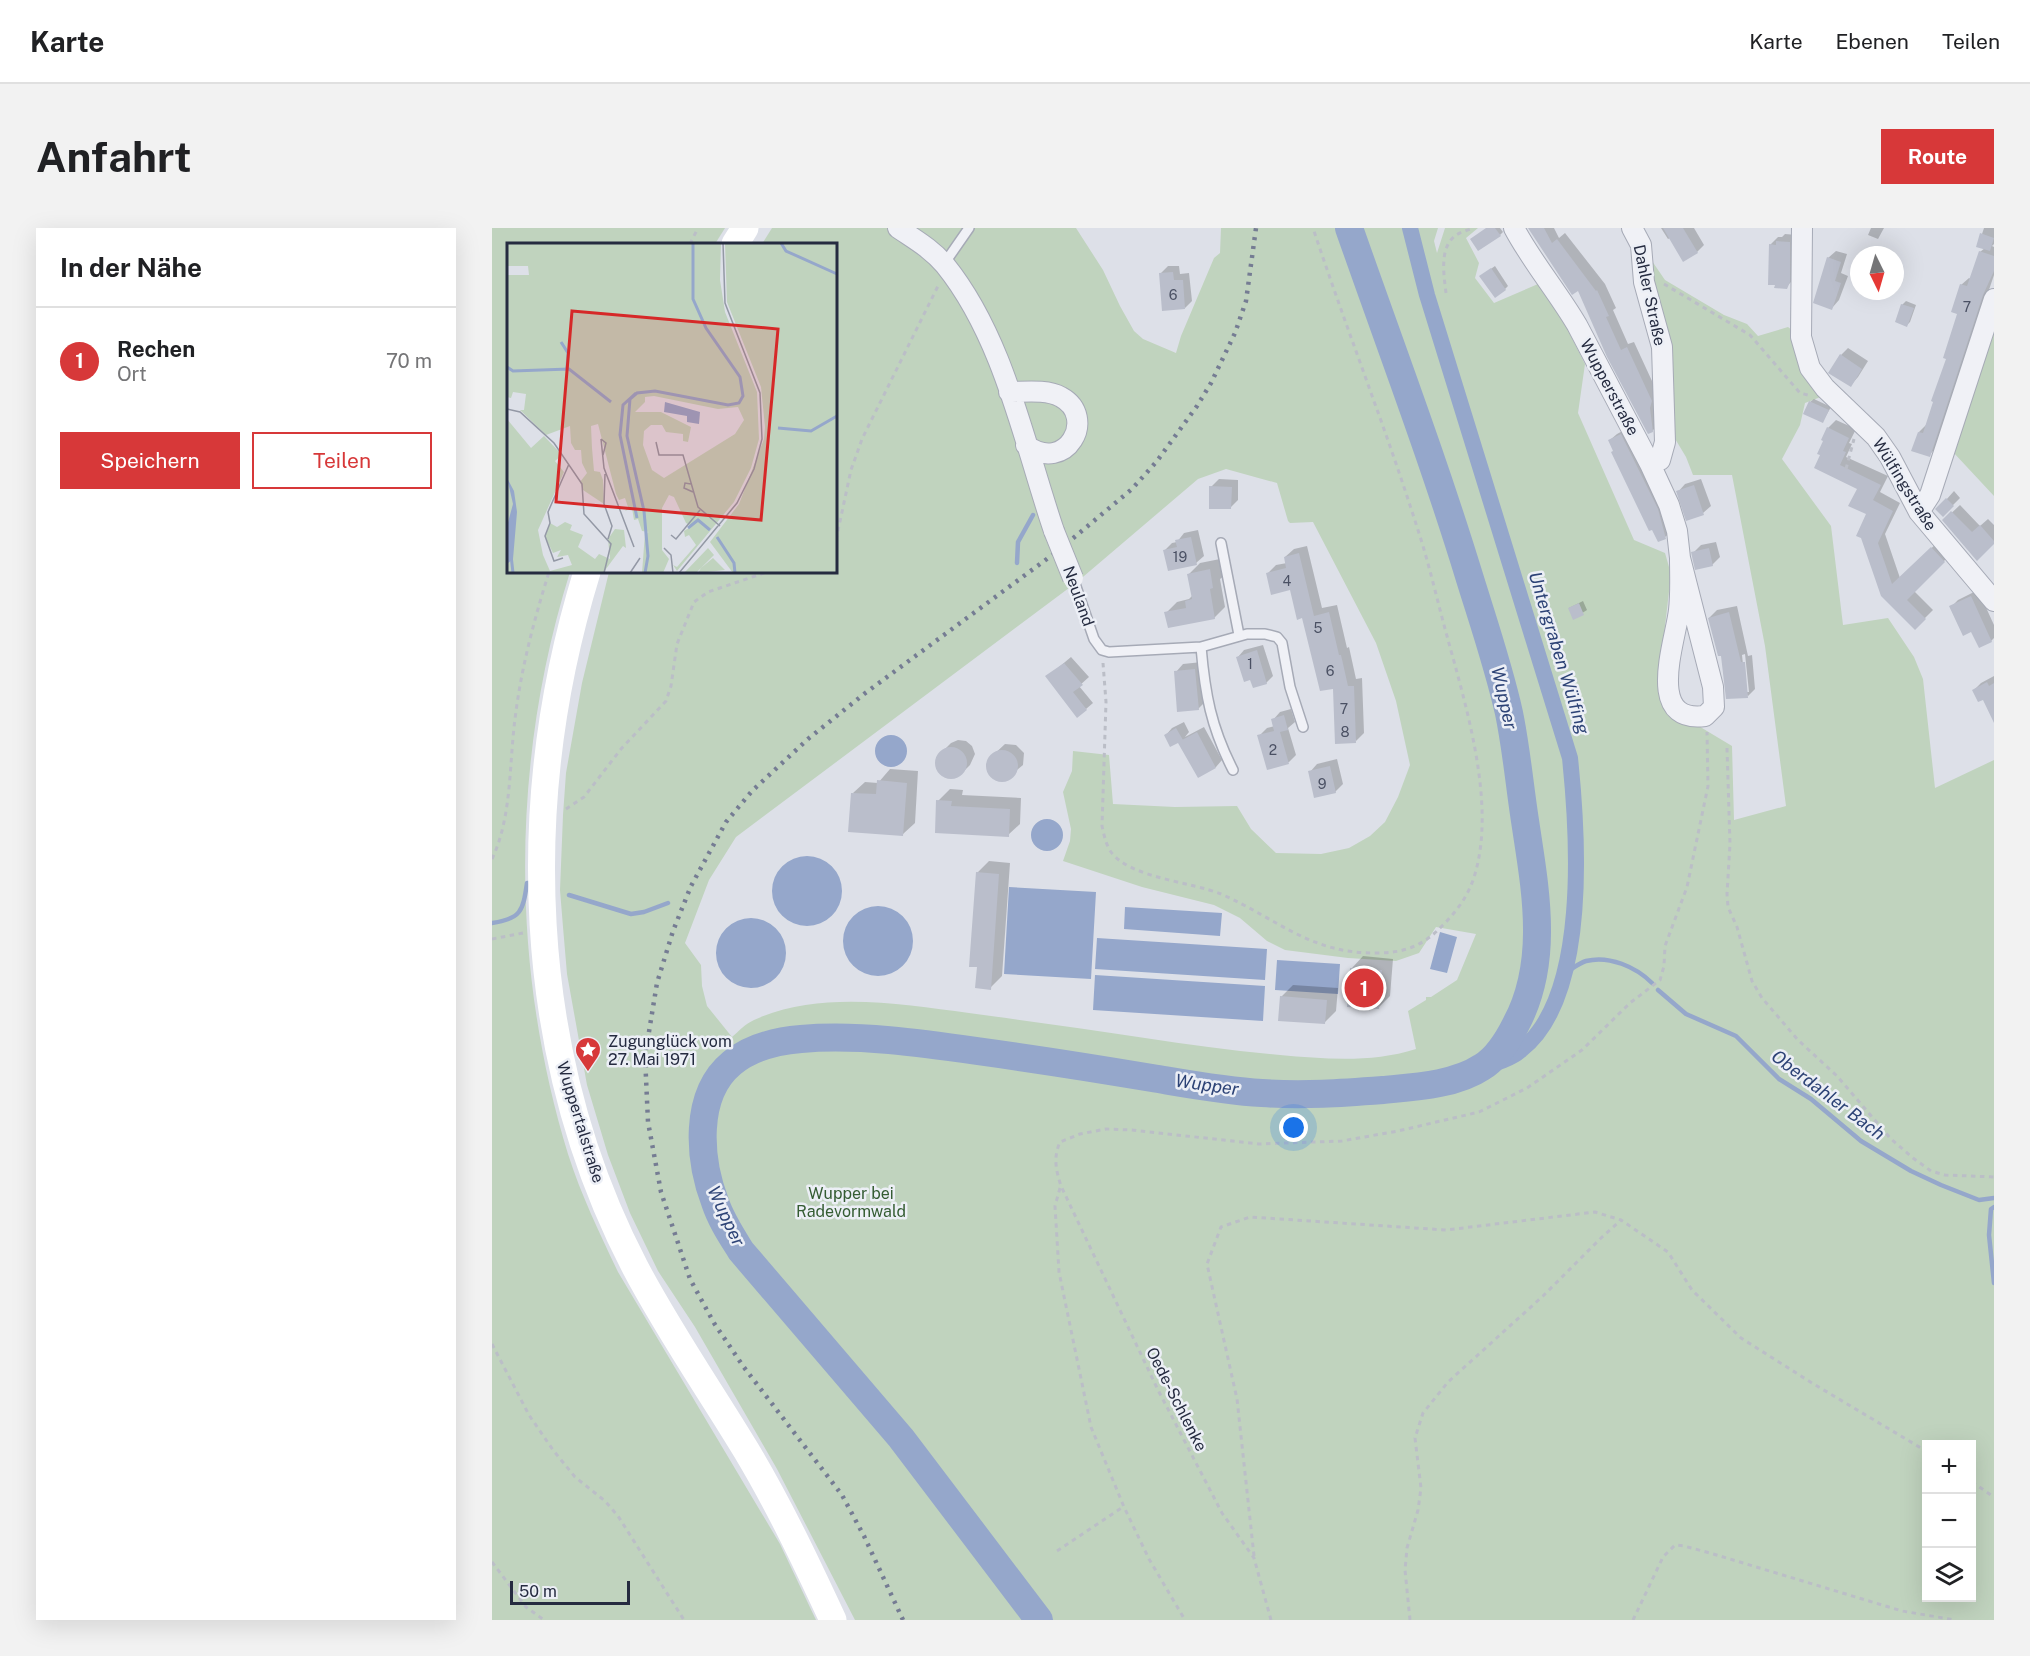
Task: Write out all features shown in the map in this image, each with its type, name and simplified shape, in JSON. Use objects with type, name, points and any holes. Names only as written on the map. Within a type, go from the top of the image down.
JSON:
[{"type":"main road","points":[[736,243],[745,228]]},
{"type":"main road","name":"Wuppertalstraße","points":[[587,573],[560,679],[542,818],[540,866],[543,941],[546,976],[562,1062],[585,1150],[634,1265],[746,1451],[795,1538],[833,1620]]},
{"type":"street","name":"Neuland","points":[[898,228],[929,249],[944,264],[979,319],[1010,392],[1054,531],[1073,578]]},
{"type":"street","name":"Wupperstraße","points":[[1514,228],[1577,325],[1650,464],[1675,522],[1680,558],[1713,687],[1714,707],[1705,716],[1688,715],[1683,712],[1671,699],[1668,689],[1668,669],[1679,610],[1680,558]]},
{"type":"street","name":"Dahler Straße","points":[[1632,228],[1641,245],[1644,282],[1662,347],[1665,442],[1660,460],[1650,464]]},
{"type":"street","name":"Wülfingstraße","points":[[1802,228],[1802,337],[1810,368],[1883,446],[1919,512],[1994,601]]},
{"type":"street","points":[[1919,512],[1929,495],[1994,299]]},
{"type":"street","points":[[1010,392],[1054,394],[1066,400],[1074,412],[1078,428],[1067,447],[1060,451],[1041,453],[1026,445]]},
{"type":"lane","points":[[944,264],[969,228]]},
{"type":"lane","points":[[1221,543],[1239,635]]},
{"type":"lane","name":"Neuland","points":[[1073,578],[1095,639],[1102,650]]},
{"type":"lane","points":[[1102,650],[1122,653],[1202,647],[1239,635],[1265,634],[1277,637],[1281,641],[1294,703],[1303,727]]},
{"type":"lane","points":[[1202,647],[1207,701],[1212,722],[1219,743],[1233,770]]},
{"type":"path","points":[[690,243],[698,228]]},
{"type":"path","points":[[1102,650],[1106,702],[1102,826],[1112,854],[1120,861],[1143,872],[1218,893],[1302,938],[1330,949],[1358,953],[1401,952],[1419,945],[1440,928],[1466,897],[1480,855],[1482,805],[1471,728],[1418,528],[1313,228]]},
{"type":"path","points":[[1446,293],[1444,265],[1448,246],[1455,236],[1473,228]]},
{"type":"path","points":[[837,535],[850,470],[862,439],[936,291],[944,264]]},
{"type":"path","points":[[1657,277],[1669,288],[1750,335],[1800,393],[1807,395],[1831,393]]},
{"type":"path","points":[[1846,469],[1860,420]]},
{"type":"path","points":[[492,859],[499,844],[506,808],[523,665],[549,573]]},
{"type":"path","points":[[565,809],[584,797],[621,749],[666,701],[671,686],[677,644],[694,602],[708,592],[764,573]]},
{"type":"path","points":[[1185,1620],[1149,1559],[1124,1507],[1091,1427],[1059,1272],[1055,1206],[1061,1186],[1055,1167],[1055,1153],[1060,1142],[1080,1134],[1106,1129],[1277,1144],[1342,1141],[1479,1112],[1527,1088],[1582,1050],[1630,1003],[1660,980],[1664,966],[1665,946],[1687,886],[1708,786],[1709,749],[1705,716]]},
{"type":"path","points":[[1727,748],[1730,844],[1728,907],[1737,927],[1752,981],[1762,998],[1798,1040],[1837,1076],[1891,1139],[1913,1158],[1931,1171],[1945,1175],[1994,1177]]},
{"type":"path","name":"Oede-Schlenke","points":[[1061,1186],[1157,1389],[1222,1513],[1254,1558],[1271,1620]]},
{"type":"path","points":[[1254,1558],[1238,1399],[1206,1264],[1221,1227],[1250,1217],[1446,1230],[1595,1212],[1621,1220],[1668,1252],[1692,1290],[1741,1338],[1922,1449]]},
{"type":"path","points":[[1410,1620],[1405,1570],[1407,1548],[1418,1509],[1421,1488],[1415,1438],[1423,1413],[1448,1382],[1543,1296],[1621,1220]]},
{"type":"path","points":[[492,1344],[530,1415],[552,1450],[575,1477],[605,1501],[618,1516],[684,1620]]},
{"type":"path","points":[[1976,1485],[1994,1497]]},
{"type":"path","points":[[1057,1551],[1124,1507]]},
{"type":"path","points":[[1633,1620],[1663,1557],[1675,1545],[1710,1553],[1902,1611],[1955,1620]]},
{"type":"path","points":[[492,1562],[526,1607],[544,1620]]},
{"type":"green space","points":[[492,228],[725,228],[716,243],[507,243],[507,573],[570,573],[551,643],[537,716],[528,789],[525,863],[528,936],[536,1010],[549,1082],[568,1154],[585,1199],[618,1272],[780,1544],[816,1620],[492,1620]]},
{"type":"green space","name":"Wupper bei Radevormwald","points":[[772,228],[1076,228],[1103,270],[1134,331],[1143,339],[1176,353],[1214,258],[1220,253],[1221,228],[1438,228],[1434,241],[1437,253],[1445,228],[1478,228],[1466,238],[1479,263],[1475,278],[1494,303],[1538,284],[1565,324],[1585,364],[1578,413],[1634,540],[1665,553],[1671,574],[1661,661],[1692,722],[1732,746],[1734,820],[1786,806],[1765,646],[1732,475],[1693,475],[1674,437],[1641,245],[1665,280],[1724,315],[1747,324],[1758,336],[1788,327],[1801,337],[1831,393],[1805,403],[1800,425],[1782,459],[1831,526],[1843,625],[1888,618],[1914,657],[1923,679],[1935,788],[1994,760],[1994,1620],[855,1620],[777,1469],[695,1327],[658,1271],[630,1213],[608,1155],[587,1085],[567,974],[560,890],[566,773],[582,683],[609,573],[837,573],[837,243],[763,243]],"holes":[[[1226,469],[1277,483],[1290,523],[1313,522],[1376,643],[1396,701],[1410,765],[1398,797],[1385,822],[1370,836],[1349,848],[1321,854],[1276,853],[1251,829],[1237,806],[1175,807],[1113,804],[1109,755],[1073,751],[1072,771],[1063,792],[1071,829],[1070,841],[1063,861],[1142,887],[1214,905],[1240,918],[1267,941],[1285,950],[1396,961],[1419,953],[1436,927],[1476,934],[1457,980],[1431,997],[1426,997],[1426,1000],[1408,1011],[1416,1049],[1383,1056],[1332,1059],[1246,1052],[916,1006],[860,1002],[833,1002],[779,1011],[751,1022],[732,1037],[707,1006],[702,986],[701,965],[685,943],[709,880],[736,837],[1077,582],[1198,479]]]},
{"type":"green space","points":[[1994,327],[1994,496],[1953,452]]},
{"type":"water","points":[[891,735],[902,740],[907,751],[902,762],[891,767],[880,762],[875,751],[880,740]]},
{"type":"water","points":[[1047,819],[1058,824],[1063,835],[1058,846],[1047,851],[1036,846],[1031,835],[1036,824]]},
{"type":"water","points":[[807,856],[820,859],[832,866],[839,878],[842,891],[839,904],[832,916],[820,923],[807,926],[794,923],[782,916],[775,904],[772,891],[775,878],[782,866],[794,859]]},
{"type":"water","points":[[1009,887],[1096,892],[1091,979],[1004,974]]},
{"type":"water","points":[[878,906],[891,909],[903,916],[910,928],[913,941],[910,954],[903,966],[891,973],[878,976],[865,973],[853,966],[846,954],[843,941],[846,928],[853,916],[865,909]]},
{"type":"water","points":[[1125,907],[1222,913],[1220,936],[1124,929]]},
{"type":"water","points":[[751,918],[764,921],[776,928],[783,940],[786,953],[783,966],[776,978],[764,985],[751,988],[738,985],[726,978],[719,966],[716,953],[719,940],[726,928],[738,921]]},
{"type":"water","points":[[1440,932],[1457,937],[1447,973],[1430,969]]},
{"type":"water","points":[[1097,938],[1267,949],[1265,980],[1095,969]]},
{"type":"water","points":[[1277,960],[1340,964],[1338,994],[1275,990]]},
{"type":"water","points":[[1095,975],[1265,986],[1263,1021],[1093,1010]]},
{"type":"building","points":[[1486,228],[1495,228],[1501,236],[1478,251],[1470,239]]},
{"type":"building","points":[[1528,228],[1544,228],[1552,243],[1557,239],[1597,290],[1621,350],[1627,347],[1652,401],[1650,408],[1653,432],[1648,434],[1607,357],[1578,291],[1572,295]]},
{"type":"building","points":[[1663,228],[1683,228],[1698,253],[1683,262]]},
{"type":"building","points":[[1980,233],[1994,238],[1990,251],[1976,247]]},
{"type":"building","points":[[1776,241],[1790,242],[1790,282],[1787,289],[1768,285],[1769,244],[1776,245]]},
{"type":"building","points":[[1979,251],[1994,256],[1994,271],[1983,295],[1930,457],[1911,451],[1918,432],[1923,433],[1933,402],[1931,401],[1946,359],[1943,358],[1957,314],[1951,312],[1960,284],[1967,286]]},
{"type":"building","points":[[1827,257],[1841,262],[1835,281],[1841,283],[1832,310],[1813,303]]},
{"type":"building","points":[[1491,268],[1506,290],[1495,298],[1479,276]]},
{"type":"building","points":[[1173,272],[1174,280],[1183,280],[1185,309],[1162,311],[1159,273]]},
{"type":"building","points":[[1901,304],[1914,308],[1907,327],[1895,322]]},
{"type":"building","points":[[1840,354],[1862,369],[1851,387],[1828,373]]},
{"type":"building","points":[[1809,401],[1829,410],[1823,423],[1803,414]]},
{"type":"building","points":[[1827,427],[1849,438],[1840,465],[1881,485],[1873,500],[1893,511],[1878,543],[1892,584],[1931,547],[1945,562],[1907,600],[1926,619],[1915,630],[1881,596],[1861,538],[1856,536],[1866,514],[1848,506],[1857,489],[1814,468]]},
{"type":"building","points":[[1621,434],[1658,509],[1666,539],[1658,542],[1652,530],[1649,531],[1611,452],[1613,451],[1608,440]]},
{"type":"building","points":[[1694,485],[1704,515],[1686,521],[1676,491]]},
{"type":"building","points":[[1209,486],[1232,487],[1231,509],[1209,509]]},
{"type":"building","points":[[1946,498],[1954,506],[1943,517],[1935,509]]},
{"type":"building","points":[[1951,511],[1972,532],[1980,525],[1994,541],[1994,544],[1977,561],[1942,520]]},
{"type":"building","points":[[1191,537],[1197,565],[1168,571],[1163,550],[1177,547],[1175,540]]},
{"type":"building","points":[[1709,548],[1713,566],[1695,570],[1691,552]]},
{"type":"building","points":[[1299,553],[1314,616],[1329,612],[1348,686],[1354,686],[1356,743],[1335,744],[1333,689],[1320,691],[1302,618],[1297,620],[1290,590],[1271,595],[1266,573],[1286,568],[1284,557]]},
{"type":"building","points":[[1210,569],[1213,588],[1210,589],[1215,619],[1168,628],[1164,612],[1186,608],[1185,601],[1192,599],[1187,574]]},
{"type":"building","points":[[1971,596],[1992,642],[1979,648],[1971,632],[1963,636],[1949,606]]},
{"type":"building","points":[[1579,603],[1584,615],[1573,620],[1568,608]]},
{"type":"building","points":[[1729,612],[1741,662],[1745,662],[1748,698],[1726,699],[1721,656],[1718,656],[1708,618]]},
{"type":"building","points":[[1257,650],[1267,684],[1253,688],[1250,680],[1244,682],[1236,657]]},
{"type":"building","points":[[1064,663],[1083,685],[1073,692],[1087,710],[1077,718],[1045,676]]},
{"type":"building","points":[[1195,669],[1199,710],[1177,712],[1174,671]]},
{"type":"building","points":[[1987,682],[1989,686],[1994,683],[1994,723],[1983,700],[1978,702],[1972,690]]},
{"type":"building","points":[[1284,715],[1288,730],[1280,732],[1289,764],[1267,770],[1257,735],[1274,731],[1271,719]]},
{"type":"building","points":[[1176,728],[1183,740],[1197,732],[1216,768],[1198,778],[1178,743],[1170,747],[1164,735]]},
{"type":"building","points":[[951,747],[962,752],[967,763],[962,774],[951,779],[940,774],[935,763],[940,752]]},
{"type":"building","points":[[1002,750],[1013,755],[1018,766],[1013,777],[1002,782],[991,777],[986,766],[991,755]]},
{"type":"building","points":[[1330,766],[1336,793],[1314,798],[1308,771]]},
{"type":"building","points":[[877,780],[907,783],[903,836],[848,832],[851,793],[876,794]]},
{"type":"building","points":[[936,800],[952,801],[951,806],[1010,809],[1009,837],[935,833]]},
{"type":"building","points":[[976,872],[999,874],[991,990],[975,988],[977,967],[969,967]]},
{"type":"building","points":[[1350,968],[1382,970],[1379,1009],[1347,1007]]},
{"type":"building","points":[[1280,996],[1327,1000],[1325,1024],[1278,1021]]},
{"type":"waterway","name":"Wupper","points":[[1039,1620],[901,1438],[741,1251],[720,1215],[705,1167],[703,1148],[705,1110],[719,1076],[739,1057],[765,1046],[801,1039],[867,1038],[912,1042],[1042,1060],[1220,1089],[1292,1094],[1383,1090],[1447,1081],[1460,1078],[1482,1067],[1502,1048],[1527,999],[1537,947],[1532,867],[1511,726],[1496,663],[1456,535],[1349,228]]},
{"type":"waterway","name":"Untergraben Wülfing","points":[[1410,228],[1427,295],[1570,758],[1573,790],[1576,870],[1574,913],[1568,955],[1558,993],[1543,1025],[1521,1050],[1508,1058],[1484,1066]]},
{"type":"waterway","points":[[1017,563],[1018,542],[1033,515]]},
{"type":"waterway","points":[[492,923],[509,919],[519,912],[527,883],[529,883]]},
{"type":"waterway","points":[[569,895],[631,914],[668,903]]},
{"type":"waterway","name":"Oberdahler Bach","points":[[1565,973],[1586,961],[1613,961],[1630,967],[1652,983]]},
{"type":"waterway","name":"Oberdahler Bach","points":[[1658,990],[1686,1014],[1736,1036],[1779,1079],[1811,1099],[1861,1141],[1911,1171],[1941,1185],[1979,1200],[1994,1198]]},
{"type":"waterway","points":[[724,1056],[731,1063]]},
{"type":"waterway","points":[[1994,1207],[1991,1209],[1989,1235],[1994,1283]]},
{"type":"railway","points":[[903,1620],[842,1495],[743,1366],[714,1323],[690,1279],[661,1192],[648,1122],[645,1056],[657,983],[673,931],[691,886],[726,822],[752,791],[808,739],[864,694],[1059,550],[1132,489],[1157,461],[1197,406],[1235,333],[1246,301],[1256,228]]},
{"type":"place","name":"Rechen","points":[[1364,988]]},
{"type":"place","name":"Zugunglück vom 27. Mai 1971","points":[[588,1073]]}]
